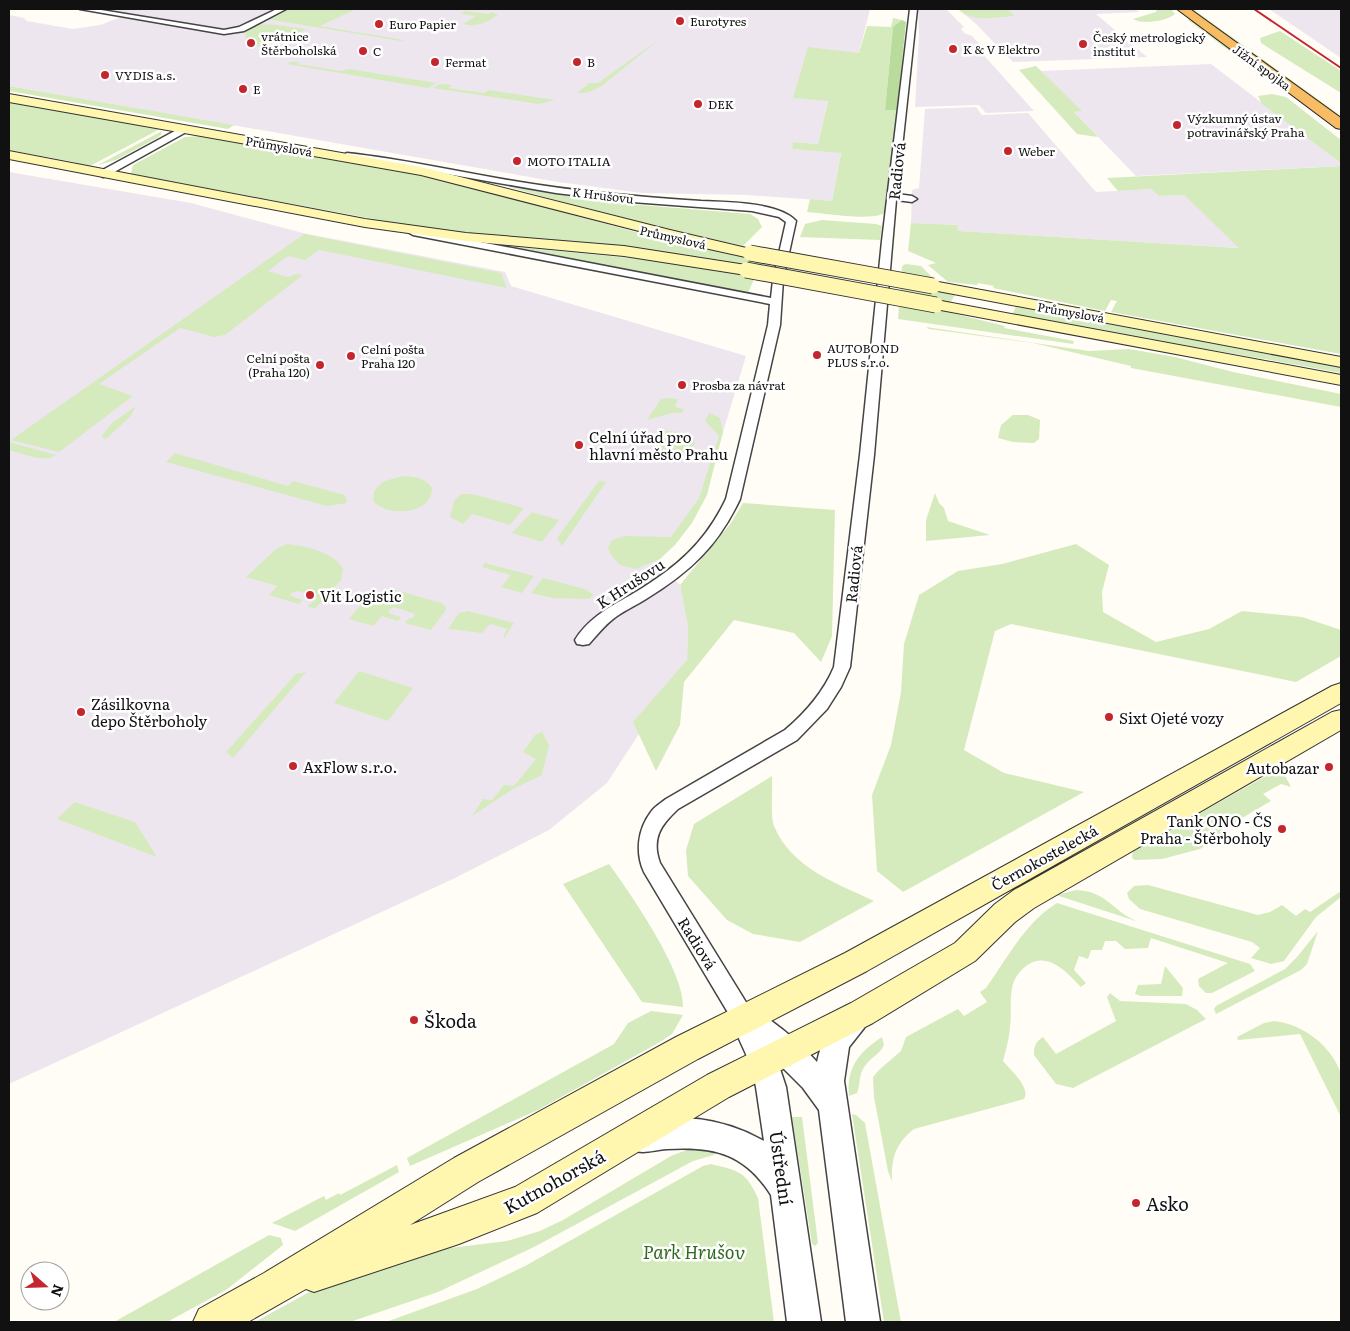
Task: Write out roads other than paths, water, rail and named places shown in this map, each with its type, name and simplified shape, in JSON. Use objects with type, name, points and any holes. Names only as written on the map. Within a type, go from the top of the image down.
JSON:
[{"type":"highway","name":"Jižní spojka","points":[[1183,9],[1341,125]]},
{"type":"highway","name":"Jižní spojka","points":[[1198,9],[1341,112]]},
{"type":"main road","name":"Průmyslová","points":[[9,98],[332,155],[461,180],[640,229],[750,253],[1341,362]]},
{"type":"main road","name":"Průmyslová","points":[[9,155],[365,223],[466,237],[624,251],[746,270],[1339,380]]},
{"type":"main road","name":"Černokostelecká","points":[[744,1019],[856,962],[1341,692]]},
{"type":"main road","name":"Černokostelecká","points":[[776,1058],[862,1013],[965,952],[1005,913],[1024,899],[1341,720]]},
{"type":"main road","name":"Kutnohorská","points":[[212,1322],[277,1286],[466,1170],[687,1048],[744,1019]]},
{"type":"main road","name":"Kutnohorská","points":[[277,1286],[395,1248],[518,1204],[718,1086],[776,1058]]},
{"type":"street","points":[[84,9],[224,32],[241,28],[282,9]]},
{"type":"street","name":"Radiová","points":[[744,1019],[650,866],[646,855],[647,846],[658,816],[672,804],[791,735],[820,709],[837,681],[845,653],[913,9]]},
{"type":"street","points":[[103,173],[184,129]]},
{"type":"street","name":"K Hrušovu","points":[[332,155],[378,158],[519,185],[655,201],[772,211],[786,217],[792,224],[778,280],[774,325],[733,499],[721,525],[696,557],[665,580],[605,618],[583,640]]},
{"type":"street","points":[[894,197],[912,199]]},
{"type":"street","points":[[365,223],[776,302]]},
{"type":"street","points":[[833,1106],[830,1072],[836,1043],[849,1024],[862,1013]]},
{"type":"street","name":"Ústřední","points":[[744,1019],[776,1058],[813,1076],[833,1106],[863,1322]]},
{"type":"street","name":"Ústřední","points":[[776,1058],[771,1087],[804,1322]]},
{"type":"street","points":[[625,1141],[650,1136],[676,1134],[702,1134],[729,1139],[755,1151],[768,1163],[786,1194]]},
{"type":"railway","points":[[1254,9],[1341,68]]},
{"type":"place","name":"Eurotyres","points":[[680,21]]},
{"type":"place","name":"Euro Papier","points":[[379,24]]},
{"type":"place","name":"vrátnice Štěrboholská","points":[[251,43]]},
{"type":"place","name":"Český metrologický institut","points":[[1083,44]]},
{"type":"place","name":"K & V Elektro","points":[[953,49]]},
{"type":"place","name":"C","points":[[363,51]]},
{"type":"place","name":"Fermat","points":[[435,62]]},
{"type":"place","name":"B","points":[[577,62]]},
{"type":"place","name":"VYDIS a.s.","points":[[105,75]]},
{"type":"place","name":"E","points":[[243,89]]},
{"type":"place","name":"DEK","points":[[698,104]]},
{"type":"place","name":"Výzkumný ústav potravinářský Praha","points":[[1177,125]]},
{"type":"place","name":"Weber","points":[[1008,151]]},
{"type":"place","name":"MOTO ITALIA","points":[[517,161]]},
{"type":"place","name":"AUTOBOND PLUS s.r.o.","points":[[817,355]]},
{"type":"place","name":"Celní pošta Praha 120","points":[[351,356]]},
{"type":"place","name":"Celní pošta (Praha 120)","points":[[320,365]]},
{"type":"place","name":"Prosba za návrat","points":[[682,385]]},
{"type":"place","name":"Celní úřad pro hlavní město Prahu","points":[[579,445]]},
{"type":"place","name":"Vit Logistic","points":[[310,595]]},
{"type":"place","name":"Zásilkovna depo Štěrboholy","points":[[81,712]]},
{"type":"place","name":"Sixt Ojeté vozy","points":[[1109,717]]},
{"type":"place","name":"AxFlow s.r.o.","points":[[293,766]]},
{"type":"place","name":"Autobazar","points":[[1329,767]]},
{"type":"place","name":"Tank ONO - ČS Praha - Štěrboholy","points":[[1282,829]]},
{"type":"place","name":"Škoda","points":[[414,1020]]},
{"type":"place","name":"Asko","points":[[1136,1203]]},
{"type":"park label","name":"Park Hrušov","points":[[694,1251]]}]
